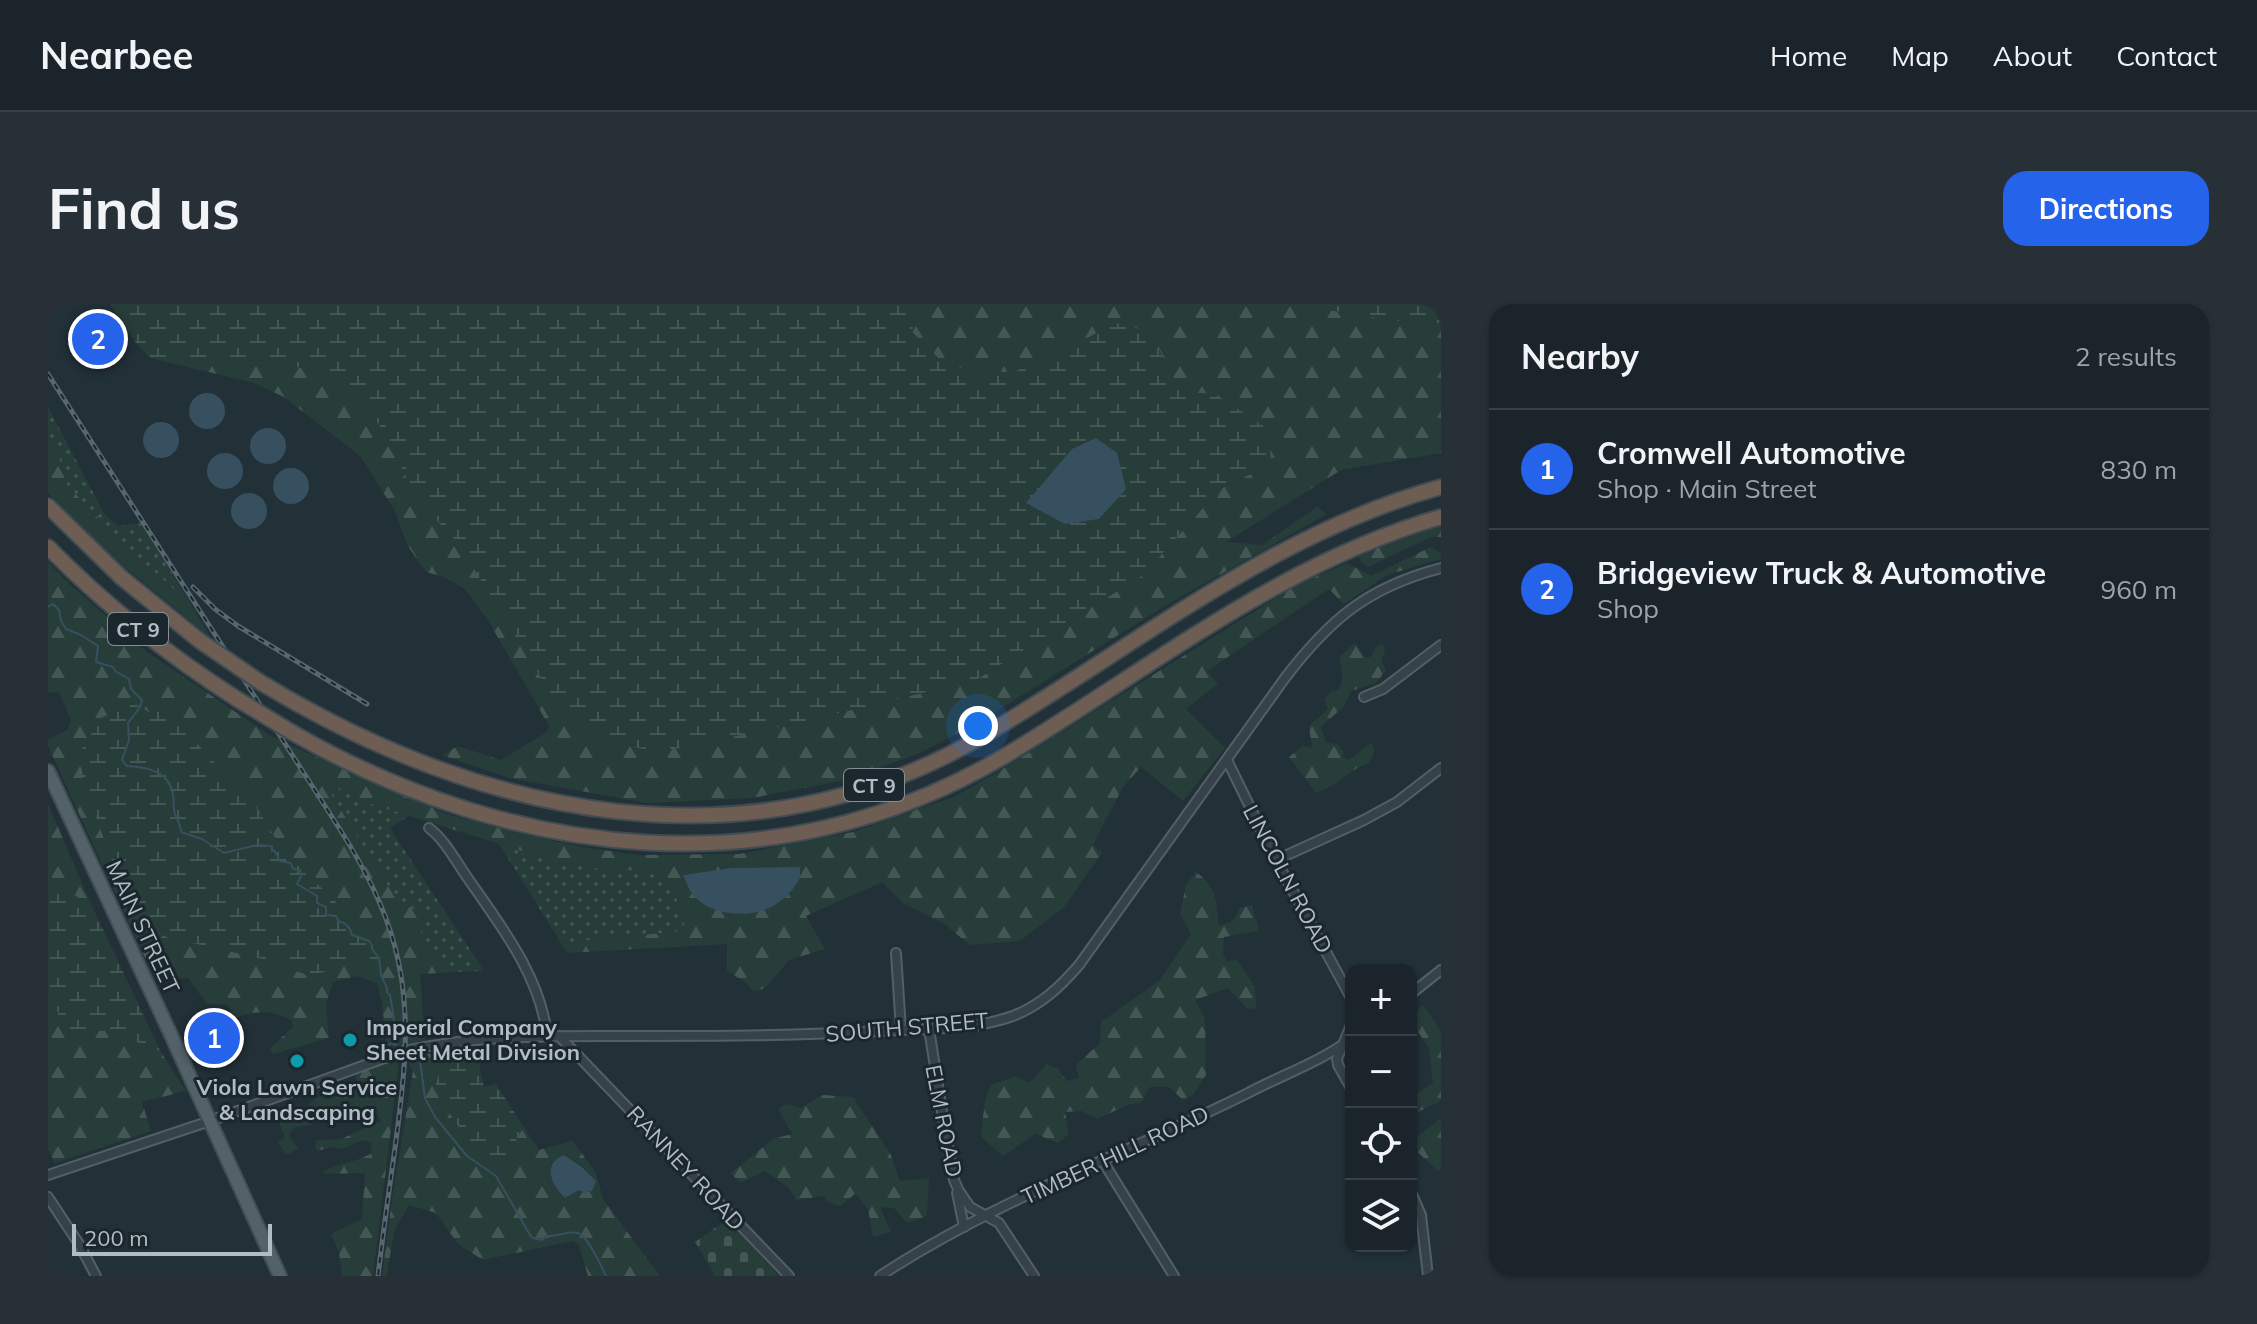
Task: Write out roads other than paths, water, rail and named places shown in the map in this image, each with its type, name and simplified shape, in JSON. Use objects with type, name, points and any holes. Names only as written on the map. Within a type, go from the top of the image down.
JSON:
[{"type":"highway","name":"CT 9","points":[[48,506],[122,578],[200,641],[260,682],[323,718],[396,752],[524,796],[583,808],[648,815],[715,816],[782,808],[863,789],[947,755],[1284,549],[1361,514],[1441,487]]},
{"type":"highway","name":"CT 9","points":[[48,547],[152,640],[237,699],[293,733],[368,771],[491,816],[559,832],[624,842],[690,845],[744,842],[854,821],[890,810],[967,777],[1290,578],[1365,543],[1441,517]]},
{"type":"main road","name":"MAIN STREET","points":[[48,771],[280,1276]]},
{"type":"street","name":"SOUTH STREET","points":[[48,1175],[210,1121],[406,1050],[467,1040],[547,1035],[786,1036],[929,1029],[977,1025],[1012,1016],[1037,1005],[1060,987],[1079,965],[1297,663],[1333,622],[1383,589],[1441,568]]},
{"type":"street","points":[[1364,697],[1383,689],[1441,645]]},
{"type":"street","name":"LINCOLN ROAD","points":[[1227,760],[1276,860],[1345,987]]},
{"type":"street","points":[[1276,860],[1397,802],[1441,768]]},
{"type":"street","points":[[429,828],[450,852],[517,953],[543,1011],[547,1035]]},
{"type":"street","points":[[896,953],[901,1030]]},
{"type":"street","points":[[1417,989],[1441,970]]},
{"type":"street","name":"ELM ROAD","points":[[929,1029],[954,1180],[961,1197],[970,1207],[999,1223],[1034,1276]]},
{"type":"street","name":"RANNEY ROAD","points":[[559,1035],[789,1276]]},
{"type":"street","points":[[583,1060],[585,1035]]},
{"type":"street","points":[[1345,1077],[1337,1059],[1346,1036]]},
{"type":"street","name":"TIMBER HILL ROAD","points":[[880,1276],[988,1215],[1102,1160],[1184,1125],[1345,1044]]},
{"type":"street","points":[[1102,1160],[1174,1276]]},
{"type":"street","points":[[954,1180],[964,1227]]},
{"type":"street","points":[[48,1197],[96,1276]]},
{"type":"street","points":[[1417,1204],[1428,1276]]},
{"type":"water","points":[[207,393],[220,398],[225,411],[220,424],[207,429],[194,424],[189,411],[194,398]]},
{"type":"water","points":[[161,422],[174,427],[179,440],[174,453],[161,458],[148,453],[143,440],[148,427]]},
{"type":"water","points":[[268,428],[281,433],[286,446],[281,459],[268,464],[255,459],[250,446],[255,433]]},
{"type":"water","points":[[1096,438],[1117,453],[1126,489],[1099,519],[1065,524],[1026,503],[1072,449]]},
{"type":"water","points":[[225,453],[238,458],[243,471],[238,484],[225,489],[212,484],[207,471],[212,458]]},
{"type":"water","points":[[291,468],[304,473],[309,486],[304,499],[291,504],[278,499],[273,486],[278,473]]},
{"type":"water","points":[[249,493],[262,498],[267,511],[262,524],[249,529],[236,524],[231,511],[236,498]]},
{"type":"water","points":[[800,867],[800,878],[785,897],[770,908],[736,914],[703,904],[691,892],[683,875],[731,868]]},
{"type":"water","points":[[564,1155],[596,1181],[592,1191],[585,1193],[579,1190],[565,1198],[560,1193],[553,1182],[551,1169],[557,1159]]},
{"type":"waterway","points":[[48,607],[53,604],[59,610],[66,629],[98,646],[96,662],[113,667],[129,679],[131,689],[142,700],[128,723],[129,740],[122,760],[127,766],[149,769],[167,780],[181,832],[202,839],[224,853],[257,845],[272,846],[280,861],[291,863],[293,869],[300,870],[297,884],[317,896],[317,903],[326,907],[326,915],[336,916],[352,935],[369,941],[379,958],[381,975],[390,995],[394,1019],[390,1029],[392,1043]]},
{"type":"waterway","points":[[378,1051],[392,1043],[397,1045]]},
{"type":"waterway","points":[[415,1056],[420,1060],[425,1098],[435,1117],[467,1156],[496,1176],[530,1235],[542,1240],[546,1236],[571,1232],[582,1235],[606,1276]]},
{"type":"railway","points":[[48,374],[341,831],[385,916],[401,972],[405,1048],[378,1276]]},
{"type":"railway","points":[[193,587],[238,626],[367,704]]},
{"type":"place","name":"Bridgeview Truck & Automotive","points":[[98,339]]},
{"type":"place","name":"Cromwell Automotive","points":[[214,1038]]},
{"type":"place","name":"Imperial Company Sheet Metal Division","points":[[350,1040]]},
{"type":"place","name":"Viola Lawn Service & Landscaping","points":[[297,1061]]}]
